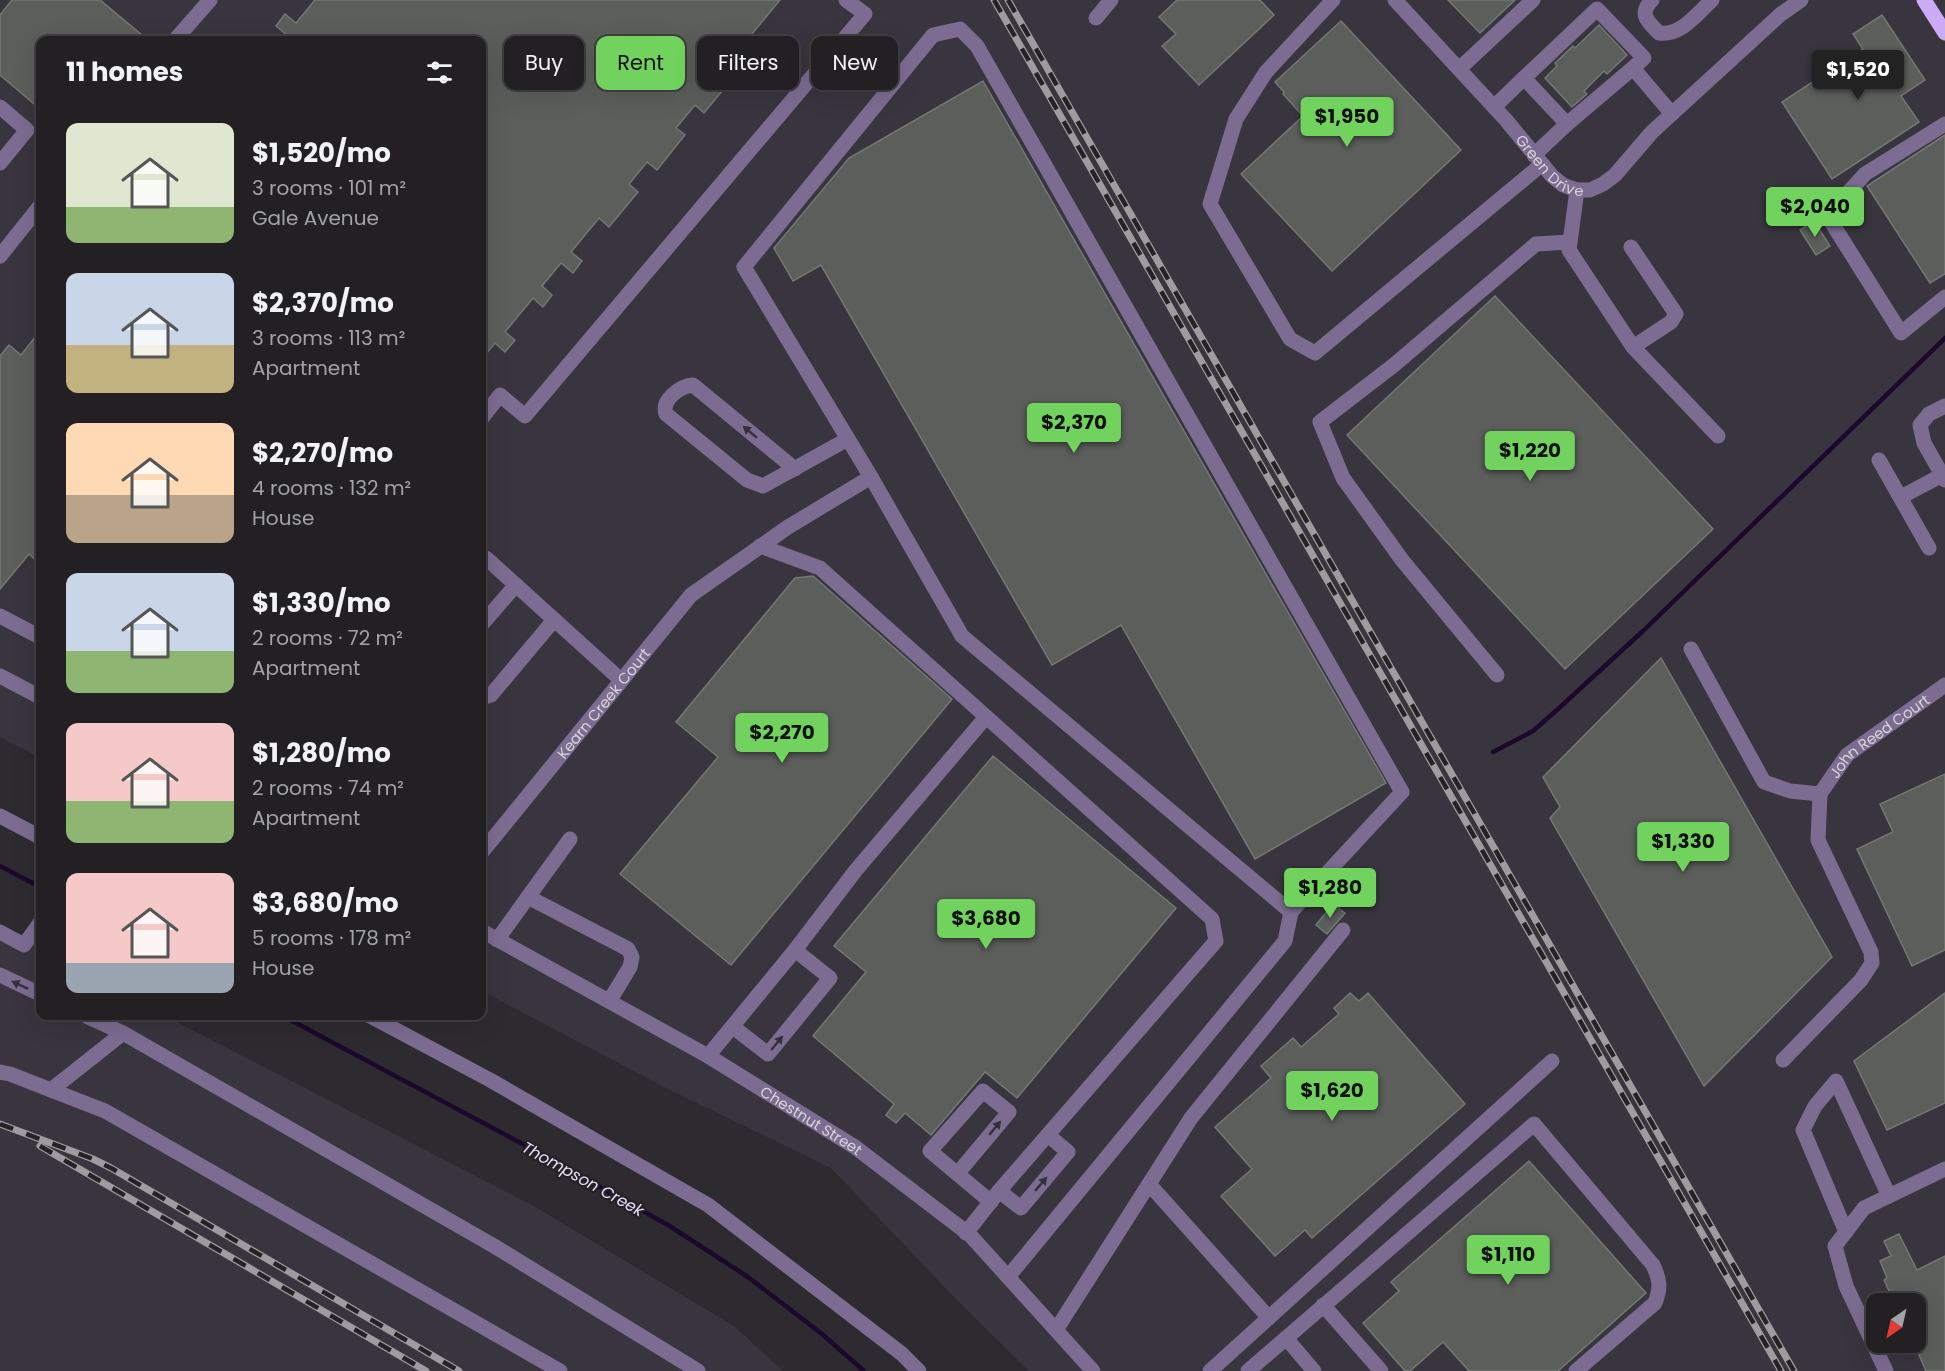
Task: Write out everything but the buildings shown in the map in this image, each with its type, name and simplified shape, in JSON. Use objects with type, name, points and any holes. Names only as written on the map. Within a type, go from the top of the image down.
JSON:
[{"type":"main road","points":[[1924,0],[1945,33]]},
{"type":"street","points":[[178,36],[210,0]]},
{"type":"street","points":[[486,413],[500,395],[525,416],[865,14],[846,0]]},
{"type":"street","points":[[1096,18],[1111,0]]},
{"type":"street","points":[[1334,0],[1266,72],[1236,118],[1210,204],[1290,339],[1315,353],[1538,160],[1567,124],[1644,58],[1597,9],[1494,107]]},
{"type":"street","name":"Green Drive","points":[[1395,0],[1494,107],[1557,180],[1577,190],[1590,190],[1615,175],[1647,138],[1672,114],[1781,14],[1800,0]]},
{"type":"street","points":[[1459,69],[1533,0]]},
{"type":"street","points":[[1652,0],[1646,5],[1644,12],[1646,19],[1659,33],[1667,34],[1678,31],[1712,0]]},
{"type":"street","points":[[1008,1277],[1285,941],[1291,912],[1402,792],[977,46],[960,29],[933,35],[744,267],[871,477],[962,636],[1291,912]]},
{"type":"street","points":[[1633,68],[1672,114]]},
{"type":"street","points":[[1524,78],[1567,124]]},
{"type":"street","points":[[0,107],[27,130],[0,163]]},
{"type":"street","points":[[1945,124],[1865,174],[1846,195],[1825,212],[1901,333],[1945,297]]},
{"type":"street","points":[[1577,190],[1569,250],[1633,347],[1719,436]]},
{"type":"street","points":[[0,256],[36,211]]},
{"type":"street","points":[[1497,675],[1402,560],[1343,478],[1320,422],[1394,365],[1536,244],[1570,242]]},
{"type":"street","points":[[1631,247],[1677,314],[1671,322],[1633,347]]},
{"type":"street","points":[[795,469],[693,386],[687,386],[665,402],[666,414],[747,480],[763,486],[795,469],[848,439]]},
{"type":"street","points":[[1901,497],[1944,477],[1924,443],[1920,425],[1929,414],[1945,406]]},
{"type":"street","points":[[1879,460],[1929,548]]},
{"type":"street","name":"Kearn Creek Court","points":[[486,847],[691,595],[732,564],[871,477]]},
{"type":"street","points":[[760,546],[820,568],[1212,919],[1216,941],[995,1196],[966,1233]]},
{"type":"street","points":[[486,558],[621,680]]},
{"type":"street","points":[[486,619],[516,585]]},
{"type":"street","points":[[0,616],[36,635]]},
{"type":"street","points":[[486,697],[491,695],[554,620]]},
{"type":"street","points":[[1691,649],[1764,782],[1783,789],[1820,794],[1818,840],[1871,952],[1872,963],[1861,980],[1783,1060]]},
{"type":"street","points":[[0,676],[36,695]]},
{"type":"street","name":"John Reed Court","points":[[1820,794],[1847,755],[1945,685]]},
{"type":"street","points":[[708,1056],[795,950],[856,870],[986,717]]},
{"type":"street","points":[[0,816],[36,835]]},
{"type":"street","points":[[496,940],[570,839]]},
{"type":"street","points":[[528,897],[628,949],[632,957],[630,967],[610,1000]]},
{"type":"street","points":[[0,932],[24,945],[36,928]]},
{"type":"street","points":[[1056,1330],[1191,1118],[1343,930]]},
{"type":"street","name":"Chestnut Street","points":[[486,934],[708,1056],[855,1147],[966,1233],[1094,1371]]},
{"type":"street","points":[[733,1027],[768,1054],[830,978],[795,950]]},
{"type":"street","points":[[0,975],[36,992]]},
{"type":"street","points":[[95,1020],[123,1033],[494,1246],[698,1371]]},
{"type":"street","points":[[378,1020],[490,1080],[708,1205],[902,1354],[919,1371]]},
{"type":"street","points":[[51,1090],[123,1033]]},
{"type":"street","points":[[1210,1371],[1552,1061]]},
{"type":"street","points":[[0,1072],[105,1111],[560,1371]]},
{"type":"street","points":[[1846,1232],[1803,1130],[1815,1106],[1836,1081],[1889,1196]]},
{"type":"street","points":[[958,1173],[1009,1112],[983,1091],[930,1151],[958,1173],[995,1196],[1021,1208],[1068,1152],[1048,1135]]},
{"type":"street","points":[[1248,1371],[1534,1124],[1653,1265],[1659,1279],[1659,1291],[1655,1303],[1576,1371]]},
{"type":"street","points":[[1886,1371],[1844,1276],[1835,1246],[1864,1208],[1945,1169]]},
{"type":"street","points":[[1149,1184],[1269,1318]]},
{"type":"street","points":[[1323,1305],[1381,1371]]},
{"type":"street","points":[[1286,1338],[1314,1371]]},
{"type":"shaded area","points":[[0,0],[1945,0],[1945,1371],[1029,1371],[953,1296],[831,1168],[664,1087],[486,993],[486,36],[36,36],[36,756],[0,737]]},
{"type":"shaded area","points":[[0,927],[36,947],[36,1020],[173,1020],[532,1205],[734,1326],[783,1371],[0,1371]]},
{"type":"waterway","points":[[1493,752],[1533,731],[1558,709],[1643,631],[1945,338]]},
{"type":"waterway","name":"Thompson Creek","points":[[0,866],[36,885]]},
{"type":"waterway","name":"Thompson Creek","points":[[290,1020],[519,1142],[668,1225],[748,1277],[822,1334],[864,1371]]},
{"type":"railway","points":[[994,0],[1781,1371]]},
{"type":"railway","points":[[1008,0],[1794,1371]]},
{"type":"railway","points":[[0,1124],[111,1168],[459,1371]]},
{"type":"railway","points":[[40,1146],[426,1371]]}]
